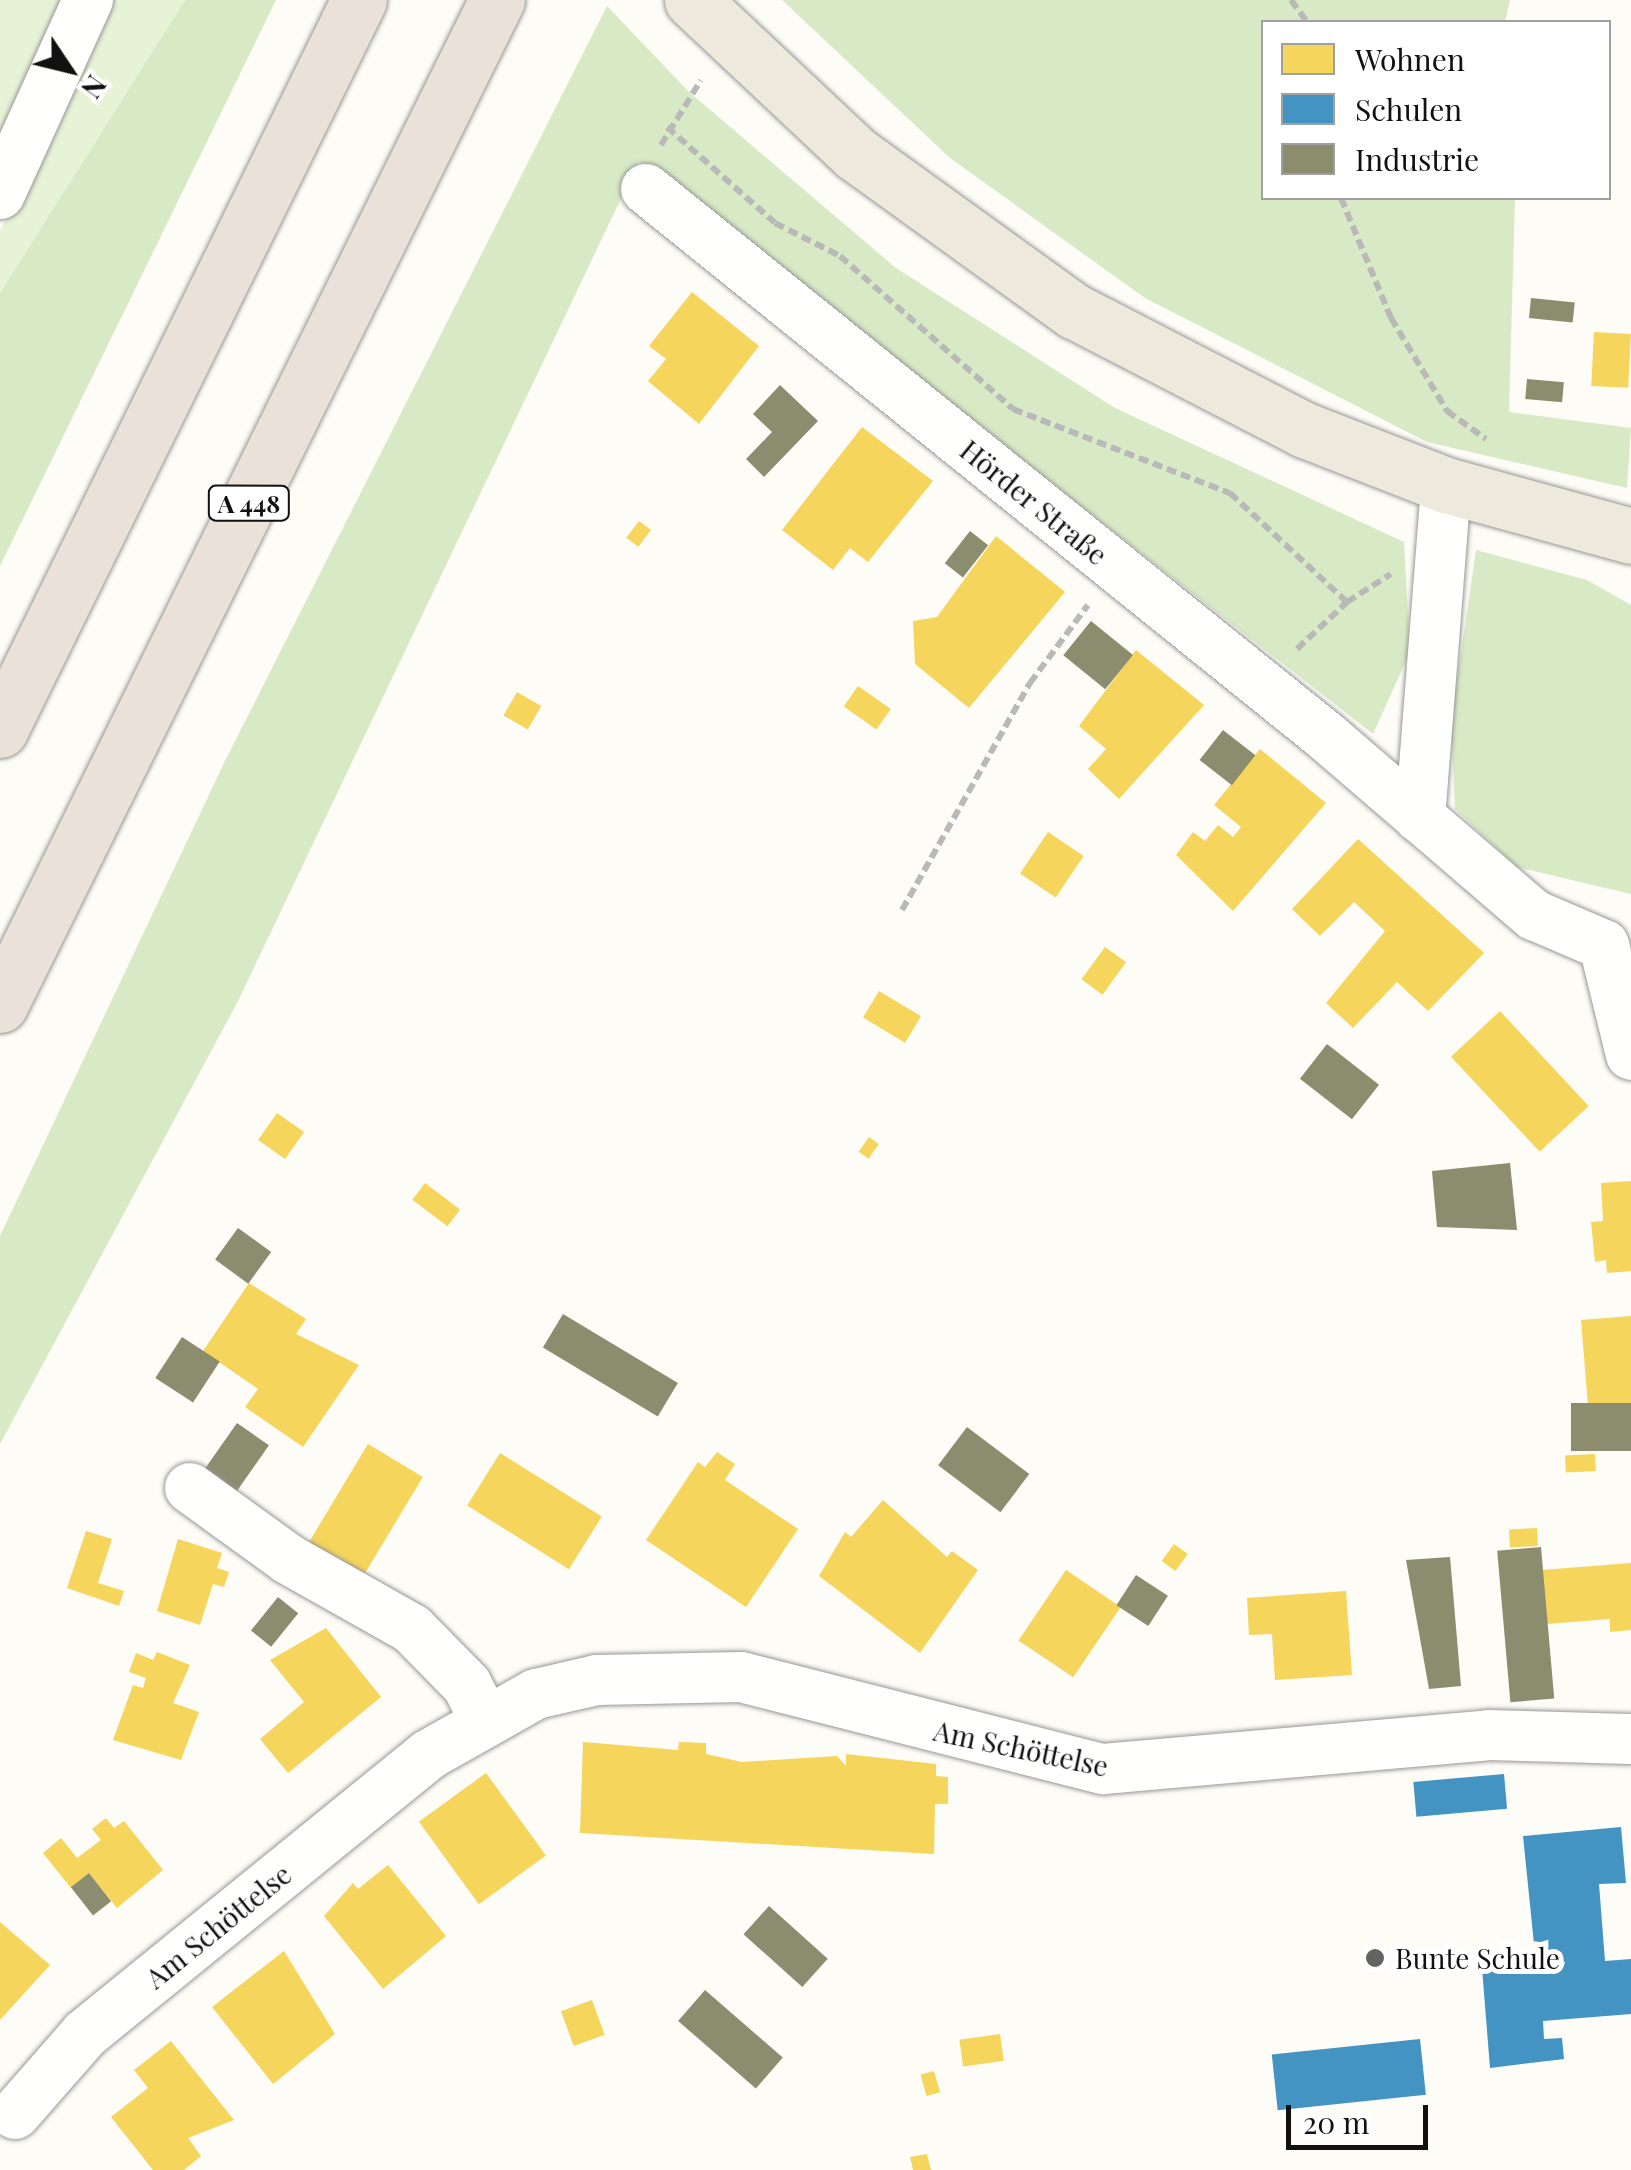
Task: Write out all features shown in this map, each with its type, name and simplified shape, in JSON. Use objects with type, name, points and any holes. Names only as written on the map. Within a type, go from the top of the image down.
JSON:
[{"type":"highway","points":[[0,730],[358,0]]},
{"type":"highway","name":"A 448","points":[[0,1005],[496,0]]},
{"type":"main road","points":[[697,6],[856,154],[1074,312],[1276,416],[1446,485],[1631,536]]},
{"type":"street","points":[[0,194],[88,0]]},
{"type":"street","name":"Hörder Straße","points":[[646,189],[1260,683],[1534,916],[1604,944],[1631,1055]]},
{"type":"street","points":[[1420,818],[1446,485]]},
{"type":"street","points":[[190,1488],[288,1559],[412,1629],[466,1685],[484,1719]]},
{"type":"street","name":"Am Schöttelse","points":[[15,2114],[86,2034],[484,1719],[536,1694],[676,1672],[741,1678],[1103,1770],[1488,1734],[1631,1740]]},
{"type":"path","points":[[1291,0],[1306,20]]},
{"type":"path","points":[[686,101],[666,127],[775,223],[840,256],[1012,409],[1230,493],[1347,602]]},
{"type":"path","points":[[1341,200],[1392,318],[1448,411],[1494,443]]},
{"type":"path","points":[[1260,683],[1347,602],[1440,544]]},
{"type":"path","points":[[902,910],[1051,648],[1118,569]]},
{"type":"green space","points":[[0,0],[69,0],[0,155]]},
{"type":"green space","points":[[103,0],[185,0],[0,293],[0,231]]},
{"type":"green space","points":[[185,0],[276,0],[0,566],[0,293]]},
{"type":"green space","points":[[782,0],[1510,0],[1505,20],[1261,20],[1261,200],[1515,200],[1509,412],[1631,428],[1627,488],[1427,442],[1145,298],[950,158]]},
{"type":"green space","points":[[607,6],[689,92],[896,268],[1115,408],[1404,542],[1410,652],[1373,734],[639,161],[237,1003],[0,1444],[0,1236],[225,761]]},
{"type":"green space","points":[[1476,550],[1587,580],[1631,605],[1631,894],[1517,867],[1455,809],[1451,721]]},
{"type":"building: Wohnen","points":[[692,292],[759,346],[699,424],[648,381],[666,359],[649,346]]},
{"type":"building: Wohnen","points":[[1594,332],[1631,334],[1628,388],[1591,386]]},
{"type":"building: Wohnen","points":[[862,427],[933,481],[868,562],[850,548],[833,570],[782,530]]},
{"type":"building: Wohnen","points":[[639,521],[651,530],[638,547],[626,538]]},
{"type":"building: Wohnen","points":[[996,536],[1065,592],[969,708],[915,664],[913,621],[937,617]]},
{"type":"building: Wohnen","points":[[1136,650],[1204,705],[1119,799],[1088,769],[1106,749],[1079,726]]},
{"type":"building: Wohnen","points":[[858,686],[891,709],[876,729],[844,706]]},
{"type":"building: Wohnen","points":[[517,692],[541,706],[528,729],[504,715]]},
{"type":"building: Wohnen","points":[[1260,749],[1326,803],[1233,911],[1176,855],[1193,832],[1205,841],[1218,825],[1233,837],[1241,827],[1214,805]]},
{"type":"building: Wohnen","points":[[1048,832],[1084,856],[1056,897],[1020,873]]},
{"type":"building: Wohnen","points":[[1358,839],[1484,953],[1428,1011],[1397,982],[1353,1028],[1326,1003],[1385,931],[1354,902],[1320,936],[1292,909]]},
{"type":"building: Wohnen","points":[[1105,947],[1126,962],[1103,995],[1081,979]]},
{"type":"building: Wohnen","points":[[879,991],[921,1016],[905,1043],[863,1018]]},
{"type":"building: Wohnen","points":[[1500,1011],[1589,1106],[1540,1152],[1451,1057]]},
{"type":"building: Wohnen","points":[[277,1113],[304,1132],[285,1159],[258,1140]]},
{"type":"building: Wohnen","points":[[869,1137],[879,1144],[869,1159],[859,1152]]},
{"type":"building: Wohnen","points":[[1631,1181],[1631,1271],[1607,1273],[1606,1260],[1595,1262],[1591,1222],[1603,1221],[1601,1183]]},
{"type":"building: Wohnen","points":[[425,1183],[460,1209],[448,1226],[412,1200]]},
{"type":"building: Wohnen","points":[[249,1283],[306,1319],[296,1334],[359,1365],[303,1447],[245,1407],[258,1389],[203,1351]]},
{"type":"building: Wohnen","points":[[1631,1316],[1631,1403],[1588,1406],[1581,1320]]},
{"type":"building: Wohnen","points":[[368,1444],[423,1477],[362,1578],[307,1545]]},
{"type":"building: Wohnen","points":[[717,1452],[735,1464],[725,1480],[798,1529],[746,1607],[646,1540],[698,1462],[705,1467]]},
{"type":"building: Wohnen","points":[[500,1453],[602,1517],[569,1569],[467,1506]]},
{"type":"building: Wohnen","points":[[1595,1454],[1596,1471],[1566,1473],[1565,1456]]},
{"type":"building: Wohnen","points":[[883,1500],[947,1557],[952,1551],[978,1570],[920,1653],[819,1576],[845,1532],[851,1537]]},
{"type":"building: Wohnen","points":[[1537,1528],[1538,1546],[1510,1547],[1509,1529]]},
{"type":"building: Wohnen","points":[[86,1531],[112,1539],[98,1583],[124,1591],[119,1606],[67,1588]]},
{"type":"building: Wohnen","points":[[178,1539],[222,1553],[217,1568],[229,1572],[224,1587],[213,1584],[200,1625],[157,1611]]},
{"type":"building: Wohnen","points":[[1174,1544],[1188,1554],[1175,1571],[1162,1561]]},
{"type":"building: Wohnen","points":[[1631,1563],[1631,1630],[1610,1632],[1610,1619],[1546,1624],[1541,1570]]},
{"type":"building: Wohnen","points":[[1066,1570],[1121,1607],[1073,1677],[1018,1640]]},
{"type":"building: Wohnen","points":[[1346,1591],[1352,1675],[1275,1680],[1272,1634],[1249,1635],[1247,1598]]},
{"type":"building: Wohnen","points":[[326,1628],[381,1697],[288,1773],[260,1739],[304,1702],[270,1660]]},
{"type":"building: Wohnen","points":[[157,1652],[190,1665],[173,1703],[199,1712],[181,1760],[113,1740],[133,1685],[143,1688],[146,1678],[129,1672],[136,1653],[153,1660]]},
{"type":"building: Wohnen","points":[[583,1742],[678,1750],[679,1742],[706,1743],[706,1754],[742,1762],[837,1756],[846,1766],[846,1754],[936,1764],[936,1776],[948,1777],[948,1804],[935,1804],[934,1854],[580,1833]]},
{"type":"building: Wohnen","points":[[486,1773],[546,1856],[479,1904],[419,1822]]},
{"type":"building: Wohnen","points":[[106,1818],[114,1828],[124,1821],[163,1870],[117,1908],[89,1873],[71,1888],[43,1853],[61,1838],[77,1858],[101,1840],[92,1829]]},
{"type":"building: Wohnen","points":[[388,1865],[446,1936],[383,1989],[324,1916],[353,1883],[358,1889]]},
{"type":"building: Wohnen","points":[[0,1922],[50,1965],[0,2020]]},
{"type":"building: Wohnen","points":[[284,1951],[335,2034],[273,2084],[212,2007]]},
{"type":"building: Wohnen","points":[[592,2000],[605,2035],[574,2046],[561,2011]]},
{"type":"building: Wohnen","points":[[1000,2034],[1004,2061],[963,2066],[959,2040]]},
{"type":"building: Wohnen","points":[[171,2041],[234,2120],[188,2138],[201,2156],[184,2170],[153,2170],[111,2117],[148,2088],[134,2070]]},
{"type":"building: Wohnen","points":[[934,2071],[940,2092],[927,2096],[921,2075]]},
{"type":"building: Wohnen","points":[[927,2154],[931,2170],[913,2170],[910,2157]]},
{"type":"building: Schulen","points":[[1504,1774],[1507,1809],[1416,1817],[1413,1782]]},
{"type":"building: Schulen","points":[[1621,1827],[1626,1883],[1599,1884],[1605,1961],[1631,1959],[1631,2014],[1543,2021],[1544,2039],[1562,2038],[1564,2059],[1490,2068],[1482,1968],[1529,1964],[1535,1954],[1523,1836]]},
{"type":"building: Schulen","points":[[1420,2039],[1426,2095],[1278,2110],[1272,2055]]},
{"type":"building: Industrie","points":[[1531,298],[1575,303],[1573,322],[1529,318]]},
{"type":"building: Industrie","points":[[1527,379],[1564,382],[1562,402],[1525,399]]},
{"type":"building: Industrie","points":[[780,385],[818,421],[764,477],[746,459],[772,432],[753,414]]},
{"type":"building: Industrie","points":[[970,531],[988,545],[963,577],[945,563]]},
{"type":"building: Industrie","points":[[1091,621],[1133,655],[1105,689],[1063,655]]},
{"type":"building: Industrie","points":[[1223,730],[1255,755],[1232,785],[1200,760]]},
{"type":"building: Industrie","points":[[1327,1044],[1379,1085],[1352,1119],[1300,1079]]},
{"type":"building: Industrie","points":[[1510,1163],[1517,1230],[1437,1227],[1432,1171]]},
{"type":"building: Industrie","points":[[238,1228],[271,1252],[248,1284],[215,1260]]},
{"type":"building: Industrie","points":[[563,1314],[678,1383],[658,1416],[543,1347]]},
{"type":"building: Industrie","points":[[182,1337],[220,1362],[193,1403],[155,1378]]},
{"type":"building: Industrie","points":[[1571,1403],[1631,1403],[1631,1451],[1571,1451]]},
{"type":"building: Industrie","points":[[237,1423],[269,1445],[232,1499],[200,1476]]},
{"type":"building: Industrie","points":[[967,1427],[1029,1474],[1000,1512],[938,1465]]},
{"type":"building: Industrie","points":[[1541,1547],[1554,1698],[1510,1702],[1497,1551]]},
{"type":"building: Industrie","points":[[1450,1557],[1461,1686],[1429,1689],[1406,1560]]},
{"type":"building: Industrie","points":[[1136,1575],[1168,1596],[1148,1626],[1116,1605]]},
{"type":"building: Industrie","points":[[278,1597],[298,1613],[271,1647],[251,1630]]},
{"type":"building: Industrie","points":[[89,1873],[111,1901],[93,1916],[71,1887]]},
{"type":"building: Industrie","points":[[769,1906],[828,1959],[802,1987],[744,1934]]},
{"type":"building: Industrie","points":[[705,1990],[783,2058],[756,2089],[678,2021]]},
{"type":"place","name":"Bunte Schule","points":[[1375,1958]]}]
